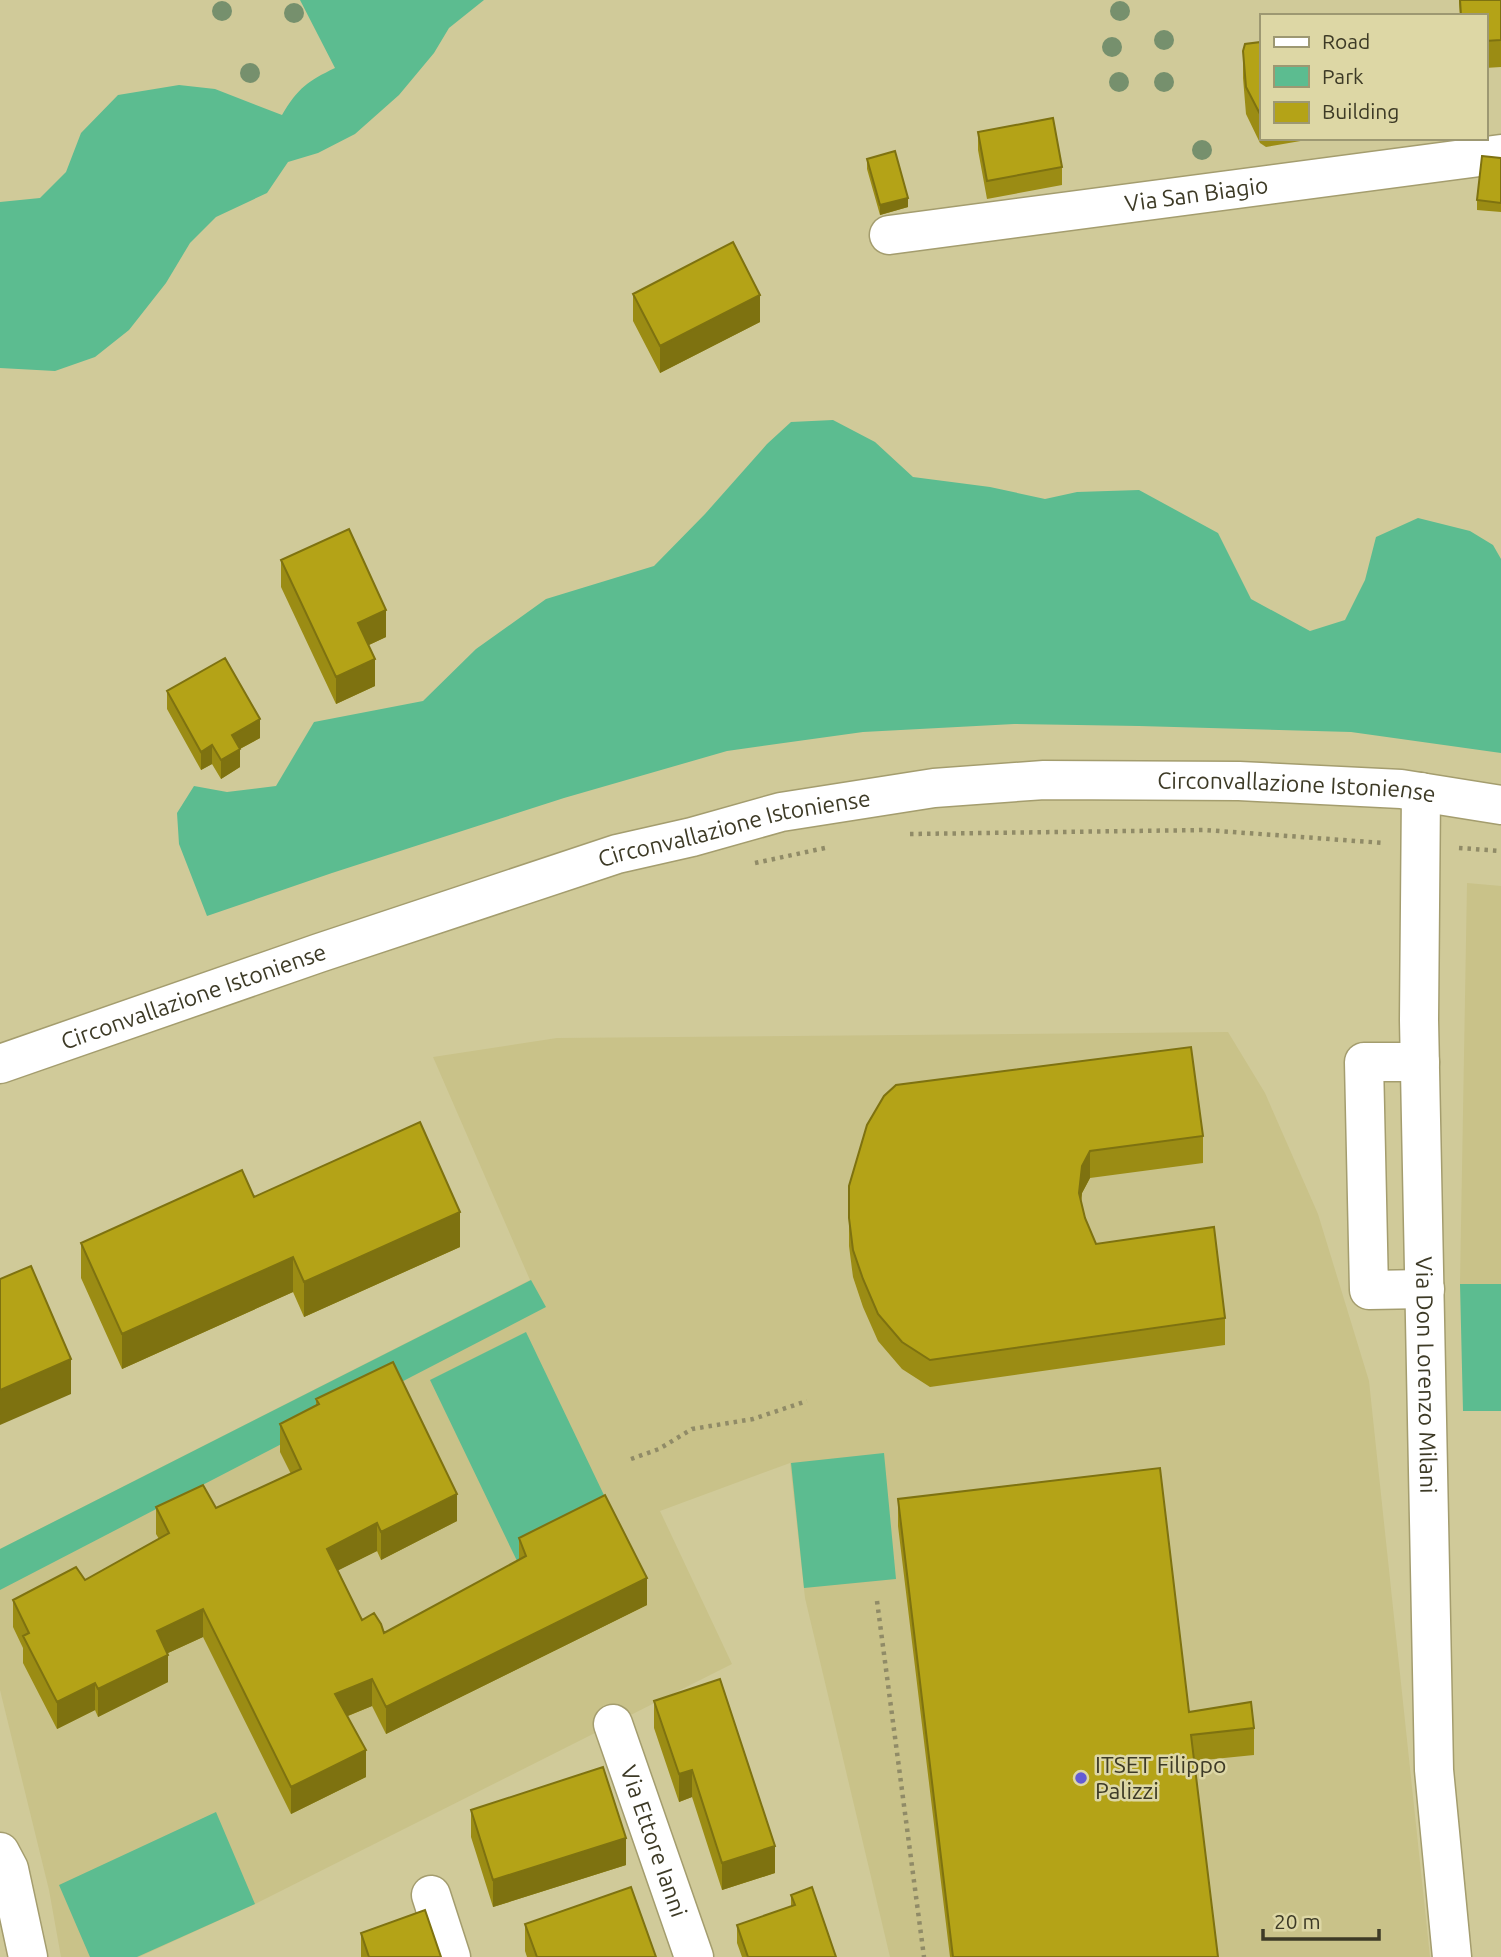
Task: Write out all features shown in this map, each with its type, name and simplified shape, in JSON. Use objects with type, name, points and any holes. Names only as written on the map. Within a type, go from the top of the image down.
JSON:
[{"type":"street","name":"Via San Biagio","points":[[890,235],[1501,154]]},
{"type":"street","name":"Circonvallazione Istoniense","points":[[0,1064],[318,953],[617,854],[692,837],[781,812],[934,788],[1044,779],[1240,781],[1401,789],[1501,805]]},
{"type":"street","name":"Via Don Lorenzo Milani","points":[[1421,792],[1420,1062],[1434,1770],[1452,1957]]},
{"type":"street","points":[[1420,1062],[1364,1062],[1369,1290],[1424,1289]]},
{"type":"street","name":"Via Ettore Ianni","points":[[613,1724],[694,1957]]},
{"type":"street","points":[[0,1852],[9,1869],[28,1957]]},
{"type":"street","points":[[431,1895],[451,1957]]},
{"type":"path","points":[[902,834],[1205,831],[1501,851]]},
{"type":"path","points":[[753,863],[834,846]]},
{"type":"path","points":[[631,1459],[659,1449],[692,1429],[753,1419],[807,1401]]},
{"type":"path","points":[[877,1601],[924,1957]]},
{"type":"shaded area","points":[[1467,883],[1501,886],[1501,1285],[1460,1284]]},
{"type":"shaded area","points":[[1228,1032],[1265,1093],[1318,1214],[1369,1381],[1430,1957],[890,1957],[805,1598],[790,1463],[660,1511],[732,1664],[255,1904],[139,1957],[61,1957],[49,1890],[0,1690],[0,1549],[530,1280],[433,1057],[557,1038]]},
{"type":"green space","points":[[300,0],[484,0],[449,28],[434,53],[399,95],[355,134],[318,153],[288,162],[267,193],[216,217],[190,243],[166,283],[129,330],[95,357],[55,371],[0,368],[0,202],[40,198],[66,172],[81,133],[118,95],[179,85],[215,89],[282,115],[304,86],[335,68]]},
{"type":"green space","points":[[833,420],[875,442],[913,477],[990,487],[1045,499],[1077,492],[1139,490],[1218,533],[1251,599],[1310,631],[1345,620],[1365,580],[1376,537],[1418,518],[1470,531],[1493,545],[1501,559],[1501,753],[1351,732],[1014,724],[863,732],[727,751],[564,798],[207,916],[179,844],[177,813],[194,786],[227,792],[276,786],[314,722],[423,701],[476,649],[546,599],[654,566],[767,444],[791,422]]},
{"type":"green space","points":[[531,1280],[546,1307],[0,1590],[0,1549]]},
{"type":"green space","points":[[1460,1284],[1501,1284],[1501,1411],[1463,1411]]},
{"type":"green space","points":[[526,1332],[614,1516],[519,1565],[430,1380]]},
{"type":"green space","points":[[884,1453],[896,1579],[804,1588],[791,1463]]},
{"type":"green space","points":[[216,1812],[255,1904],[137,1957],[90,1957],[59,1885]]},
{"type":"building","points":[[1460,0],[1501,0],[1501,40],[1487,41],[1487,14],[1461,14]]},
{"type":"building","points":[[1260,42],[1260,114],[1246,87],[1243,51],[1245,44]]},
{"type":"building","points":[[1053,118],[1062,167],[987,181],[978,132]]},
{"type":"building","points":[[895,151],[908,198],[880,205],[867,159]]},
{"type":"building","points":[[1482,156],[1501,158],[1501,203],[1477,200]]},
{"type":"building","points":[[733,242],[760,295],[660,346],[633,294]]},
{"type":"building","points":[[349,529],[386,610],[358,623],[375,659],[336,677],[281,560]]},
{"type":"building","points":[[225,658],[260,719],[232,735],[240,749],[221,760],[212,745],[201,752],[167,691]]},
{"type":"building","points":[[1191,1047],[1203,1136],[1090,1151],[1082,1166],[1079,1193],[1085,1218],[1096,1244],[1214,1227],[1225,1318],[930,1360],[902,1342],[878,1314],[863,1279],[853,1250],[849,1218],[849,1186],[867,1125],[884,1096],[896,1085]]},
{"type":"building","points":[[420,1122],[460,1212],[304,1282],[293,1257],[122,1334],[81,1243],[242,1170],[254,1197]]},
{"type":"building","points":[[31,1266],[71,1359],[0,1390],[0,1279]]},
{"type":"building","points":[[393,1362],[457,1494],[381,1532],[377,1523],[327,1549],[362,1620],[374,1613],[384,1633],[526,1556],[519,1538],[605,1495],[647,1578],[386,1707],[372,1679],[335,1694],[366,1750],[291,1787],[203,1609],[157,1631],[168,1655],[98,1689],[95,1683],[57,1702],[23,1636],[29,1633],[13,1600],[76,1567],[85,1580],[169,1533],[156,1507],[203,1485],[216,1508],[301,1469],[280,1424],[319,1404],[316,1399]]},
{"type":"building","name":"ITSET Filippo Palizzi","points":[[1160,1468],[1189,1712],[1251,1702],[1254,1728],[1191,1735],[1218,1957],[953,1957],[898,1499]]},
{"type":"building","points":[[720,1679],[775,1846],[722,1863],[692,1770],[679,1774],[654,1701]]},
{"type":"building","points":[[603,1767],[626,1838],[493,1880],[471,1810]]},
{"type":"building","points":[[631,1887],[656,1957],[537,1957],[525,1924]]},
{"type":"building","points":[[812,1887],[836,1957],[748,1957],[737,1925],[795,1905],[791,1895]]},
{"type":"building","points":[[425,1910],[441,1957],[369,1957],[361,1933]]},
{"type":"place","name":"ITSET Filippo Palizzi","points":[[1081,1778]]}]
